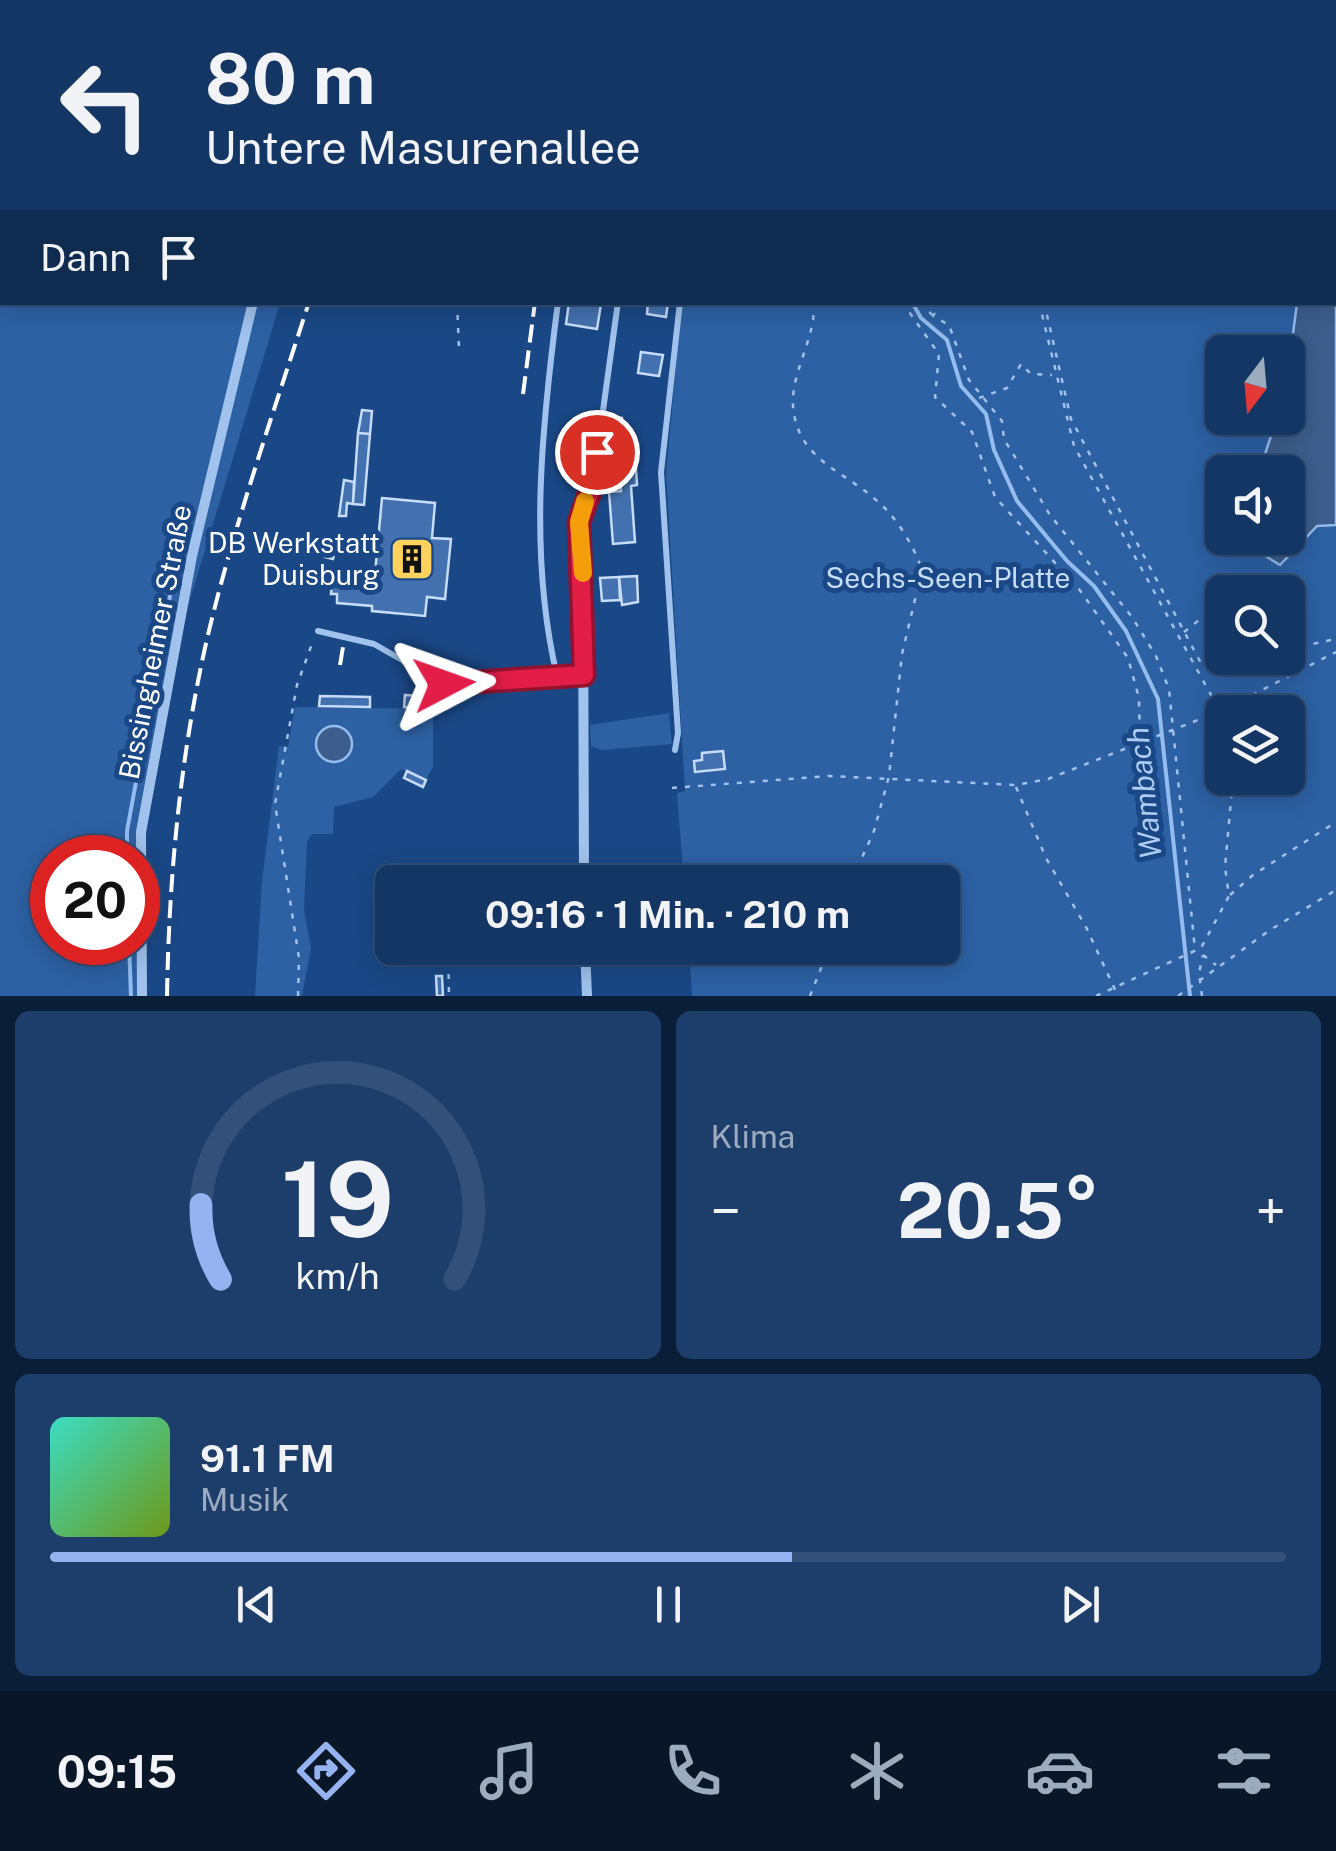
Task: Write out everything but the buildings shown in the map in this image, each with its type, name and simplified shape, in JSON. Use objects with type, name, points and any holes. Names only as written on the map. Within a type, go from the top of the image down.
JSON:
[{"type":"street","name":"Bissingheimer Straße","points":[[142,996],[141,832],[192,556],[252,305]]},
{"type":"street","points":[[583,569],[584,865]]},
{"type":"street","points":[[585,965],[586,996]]},
{"type":"lane","points":[[558,305],[540,453],[547,620],[558,676]]},
{"type":"lane","points":[[583,569],[579,522],[593,483],[618,305]]},
{"type":"lane","points":[[675,750],[678,733],[661,472],[680,305]]},
{"type":"lane","points":[[318,635],[374,644],[444,684],[584,675]]},
{"type":"path","points":[[458,305],[459,348]]},
{"type":"path","points":[[814,305],[809,350],[793,389],[799,432],[817,458],[887,510],[922,570],[902,654],[890,776],[874,831],[859,865]]},
{"type":"path","points":[[904,305],[939,354],[936,397],[972,432],[995,497],[1079,589],[1128,658],[1139,698],[1140,744]]},
{"type":"path","points":[[924,305],[949,325],[979,398],[1002,422],[1004,438],[1050,515],[1132,617],[1156,656],[1169,689],[1195,950]]},
{"type":"path","points":[[933,316],[940,305]]},
{"type":"path","points":[[1042,305],[1054,375],[1083,466],[1205,666]]},
{"type":"path","points":[[1043,305],[1072,418],[1213,695]]},
{"type":"path","points":[[979,398],[1007,388],[1022,364],[1032,374],[1054,375]]},
{"type":"path","points":[[1183,633],[1205,616]]},
{"type":"path","points":[[298,996],[299,958],[275,804],[297,684],[307,649],[318,635]]},
{"type":"path","points":[[1305,645],[1336,639]]},
{"type":"path","points":[[1256,695],[1336,652]]},
{"type":"path","points":[[672,788],[890,776],[1016,785],[1092,765],[1205,719]]},
{"type":"path","points":[[1016,785],[1046,858],[1118,996]]},
{"type":"path","points":[[1229,896],[1226,866],[1232,795]]},
{"type":"path","points":[[1096,996],[1195,950],[1229,896],[1253,875],[1336,822]]},
{"type":"path","points":[[1179,995],[1336,890]]},
{"type":"path","points":[[1195,950],[1218,967]]},
{"type":"path","points":[[1202,996],[1203,955]]},
{"type":"path","points":[[448,965],[449,996]]},
{"type":"path","points":[[810,996],[822,965]]},
{"type":"green space","points":[[0,305],[279,305],[185,616],[146,835],[30,835],[30,965],[145,965],[145,996],[0,996]]},
{"type":"green space","name":"Sechs-Seen-Platte","points":[[682,305],[1336,305],[1336,996],[692,996],[690,965],[960,965],[960,865],[683,865],[677,793],[685,791],[666,473]]},
{"type":"green space","points":[[295,707],[433,709],[433,767],[426,780],[401,769],[373,797],[334,807],[333,834],[312,834],[307,842],[304,910],[311,948],[302,996],[255,996],[262,881],[279,746],[288,747]]},
{"type":"green space","points":[[669,713],[672,744],[602,750],[591,746],[590,725]]},
{"type":"shaded area","points":[[1297,305],[1336,305],[1336,525],[1317,526],[1305,539],[1305,455],[1265,455],[1271,435],[1305,435],[1305,335],[1293,335]]},
{"type":"shaded area","points":[[1263,555],[1289,555],[1280,565]]},
{"type":"shaded area","points":[[334,726],[347,731],[352,744],[347,757],[334,762],[321,757],[316,744],[321,731]]},
{"type":"waterway","name":"Wambach","points":[[914,305],[921,318],[947,340],[961,386],[986,414],[994,450],[1017,501],[1067,561],[1094,586],[1126,631],[1158,699],[1190,996]]},
{"type":"waterway","points":[[127,835],[170,596]]},
{"type":"waterway","points":[[130,965],[131,996]]},
{"type":"railway","points":[[167,996],[178,817],[198,683],[229,554],[308,305]]},
{"type":"railway","points":[[523,394],[535,305]]},
{"type":"railway","points":[[340,665],[343,647]]},
{"type":"slow traffic","points":[[583,573],[579,522],[585,501]]},
{"type":"place","name":"DB Werkstatt Duisburg","points":[[412,559]]},
{"type":"route","points":[[444,684],[584,675],[579,522],[593,483],[597,452]]}]
